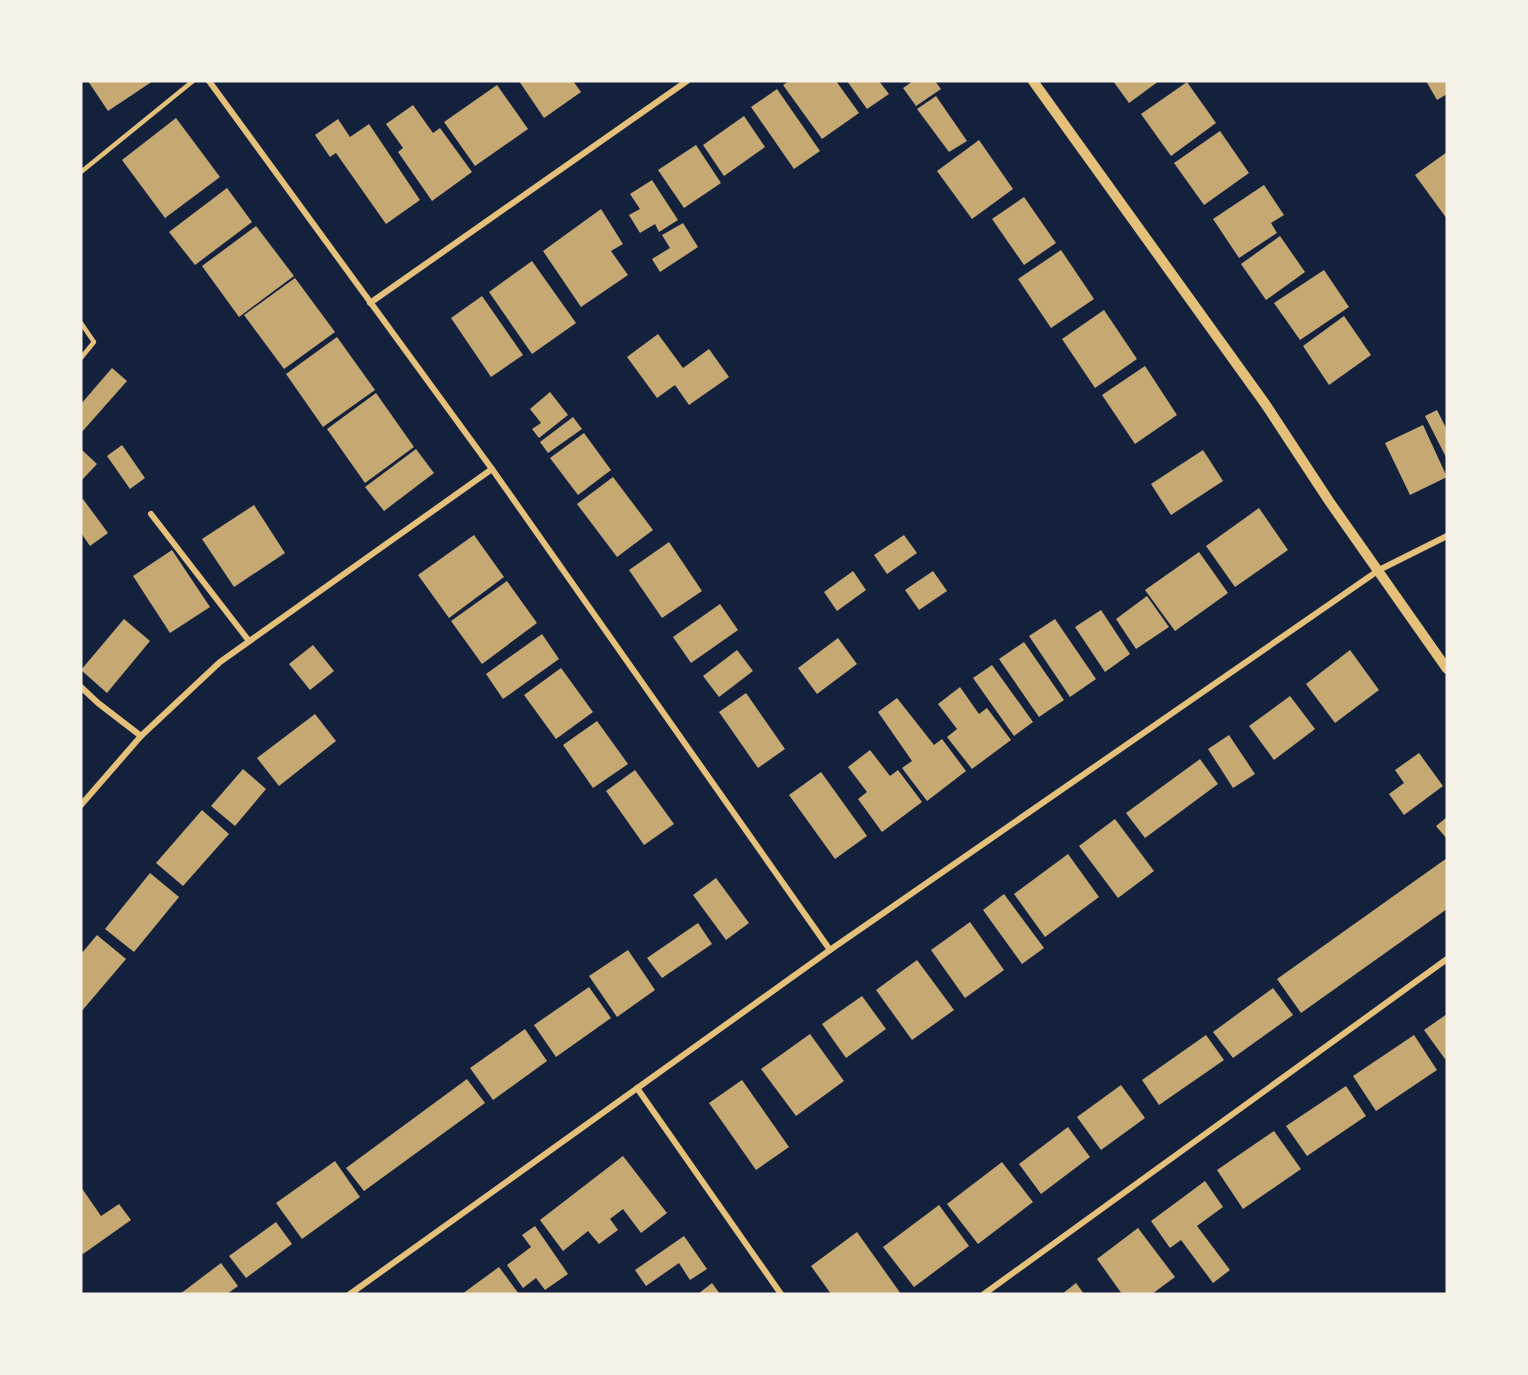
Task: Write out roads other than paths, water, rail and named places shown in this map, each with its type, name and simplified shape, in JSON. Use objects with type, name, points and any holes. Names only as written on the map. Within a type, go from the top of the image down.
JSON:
[{"type":"street","points":[[209,81],[492,469],[830,950]]},
{"type":"street","points":[[370,303],[687,81]]},
{"type":"street","points":[[1033,81],[1266,405],[1329,501],[1447,669]]},
{"type":"street","points":[[81,805],[141,736],[220,662],[492,469]]},
{"type":"street","points":[[151,514],[249,641]]},
{"type":"street","points":[[350,1294],[830,950],[1378,570],[1447,536]]},
{"type":"street","points":[[81,687],[141,736]]},
{"type":"street","points":[[984,1294],[1447,959]]},
{"type":"street","points":[[637,1088],[781,1294]]},
{"type":"lane","points":[[81,172],[193,81]]},
{"type":"lane","points":[[81,323],[94,342],[81,358]]}]
